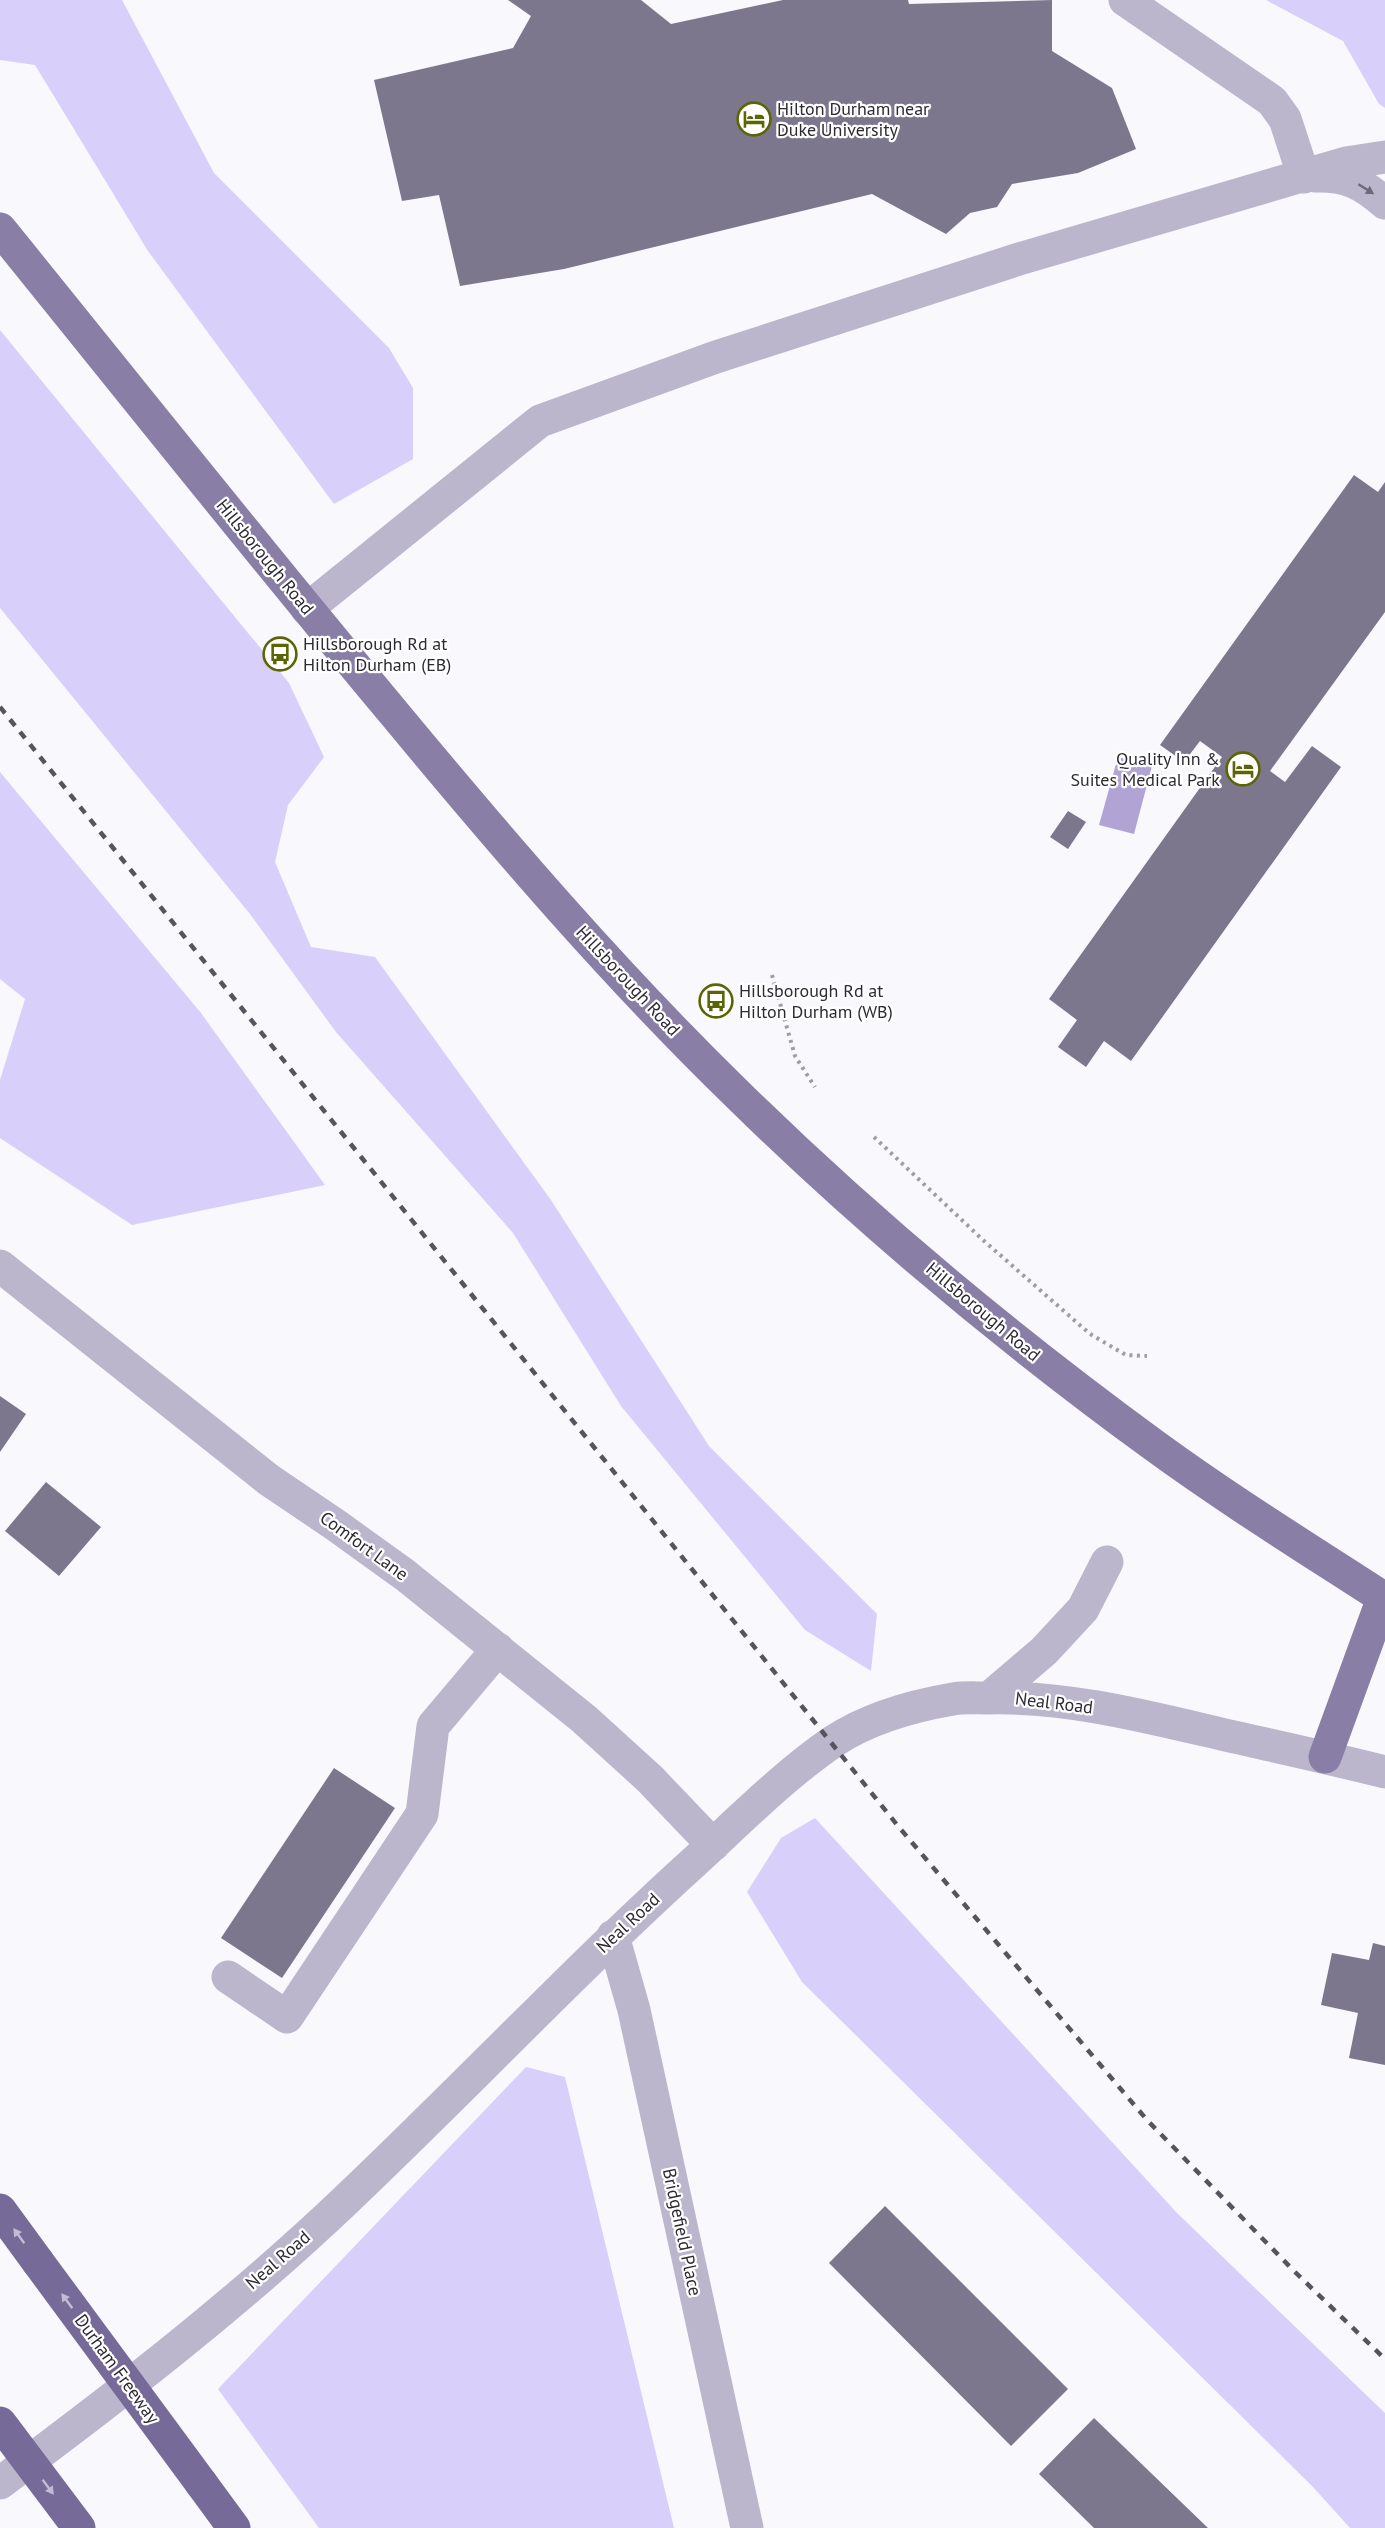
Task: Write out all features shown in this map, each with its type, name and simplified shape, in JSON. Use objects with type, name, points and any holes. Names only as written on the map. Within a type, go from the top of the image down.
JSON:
[{"type":"highway","name":"Durham Freeway","points":[[0,2210],[234,2528]]},
{"type":"highway","points":[[0,2423],[79,2528]]},
{"type":"main road","name":"Hillsborough Road","points":[[0,229],[307,609],[514,857],[618,974],[731,1089],[875,1222],[1032,1354],[1160,1449],[1384,1598]]},
{"type":"main road","points":[[1325,1757],[1384,1598]]},
{"type":"street","points":[[1125,0],[1272,101],[1285,119],[1304,177]]},
{"type":"street","points":[[307,609],[540,421],[716,357],[1010,262],[1346,163],[1385,157]]},
{"type":"street","points":[[1304,177],[1333,175],[1349,178],[1385,203]]},
{"type":"street","name":"Comfort Lane","points":[[0,1266],[269,1480],[397,1569],[498,1649],[584,1719],[650,1779],[712,1845]]},
{"type":"street","points":[[989,1698],[1044,1651],[1083,1609],[1107,1562]]},
{"type":"street","points":[[228,1977],[287,2017],[422,1814],[433,1726],[498,1649]]},
{"type":"street","name":"Neal Road","points":[[0,2483],[98,2410],[214,2316],[345,2200],[613,1936],[712,1845],[801,1766],[836,1740],[869,1723],[916,1707],[959,1698],[1009,1697],[1059,1701],[1144,1716],[1385,1772]]},
{"type":"street","name":"Bridgefield Place","points":[[613,1936],[634,2010],[747,2528]]},
{"type":"path","points":[[772,975],[795,1056],[815,1087]]},
{"type":"path","points":[[874,1137],[983,1240],[1090,1334],[1126,1354],[1147,1356]]},
{"type":"shaded area","points":[[0,0],[122,0],[214,173],[389,348],[413,388],[413,459],[334,504],[148,251],[35,65],[0,60]]},
{"type":"shaded area","points":[[1266,0],[1385,0],[1385,108],[1379,104],[1343,41]]},
{"type":"shaded area","points":[[0,330],[289,683],[324,757],[288,805],[275,862],[311,947],[375,957],[551,1200],[709,1446],[877,1614],[871,1671],[805,1630],[621,1406],[513,1233],[336,1032],[250,914],[0,608]]},
{"type":"shaded area","points":[[1118,757],[1152,766],[1134,834],[1099,825]]},
{"type":"shaded area","points":[[0,772],[201,1013],[325,1185],[132,1225],[0,1138],[0,1080],[25,999],[0,979]]},
{"type":"shaded area","points":[[815,1818],[1177,2213],[1385,2413],[1385,2528],[1350,2528],[1313,2487],[802,1982],[747,1892],[781,1838]]},
{"type":"shaded area","points":[[526,2067],[565,2077],[674,2528],[319,2528],[218,2389]]},
{"type":"building","name":"Hilton Durham near Duke University","points":[[508,0],[641,0],[671,24],[783,0],[908,0],[909,4],[1052,0],[1052,51],[1112,88],[1136,149],[1078,173],[1012,184],[997,207],[970,213],[946,234],[872,194],[564,269],[460,286],[439,195],[402,201],[374,80],[513,48],[531,16]]},
{"type":"building","name":"Quality Inn & Suites Medical Park","points":[[1354,475],[1378,492],[1385,482],[1385,612],[1270,771],[1285,782],[1312,746],[1341,767],[1131,1061],[1104,1041],[1086,1067],[1058,1047],[1077,1020],[1049,999],[1222,757],[1200,741],[1184,762],[1160,745]]},
{"type":"building","points":[[1068,811],[1086,822],[1068,849],[1050,837]]},
{"type":"building","points":[[0,1396],[26,1414],[0,1452]]},
{"type":"building","points":[[46,1482],[101,1527],[59,1576],[5,1531]]},
{"type":"building","points":[[334,1768],[395,1808],[282,1978],[221,1938]]},
{"type":"building","points":[[1373,1943],[1385,1946],[1385,2065],[1349,2058],[1358,2013],[1321,2005],[1332,1953],[1369,1960]]},
{"type":"building","points":[[885,2206],[1068,2389],[1011,2446],[829,2263]]},
{"type":"building","points":[[1094,2418],[1208,2528],[1094,2528],[1039,2474]]},
{"type":"railway","points":[[0,707],[898,1826],[1147,2120],[1295,2272],[1385,2359]]},
{"type":"place","name":"Hilton Durham near Duke University","points":[[754,119]]},
{"type":"place","name":"Hillsborough Rd at Hilton Durham (EB)","points":[[280,654]]},
{"type":"place","name":"Quality Inn & Suites Medical Park","points":[[1243,769]]},
{"type":"place","name":"Hillsborough Rd at Hilton Durham (WB)","points":[[716,1001]]}]
